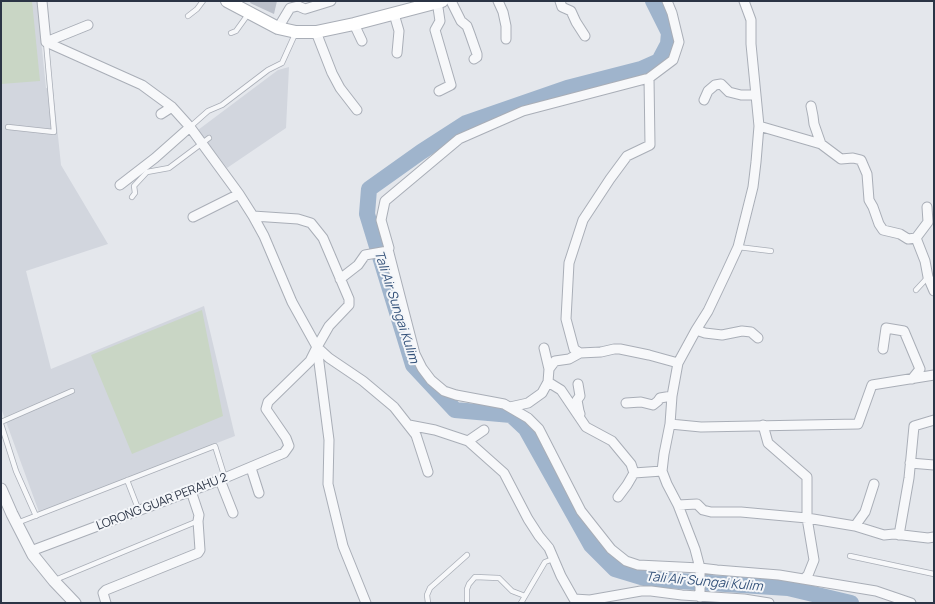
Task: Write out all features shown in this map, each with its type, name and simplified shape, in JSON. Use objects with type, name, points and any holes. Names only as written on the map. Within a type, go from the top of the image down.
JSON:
[{"type":"main road","points":[[227,1],[278,28],[296,32],[316,32],[354,24],[394,14],[408,5],[438,1]]},
{"type":"street","points":[[42,1],[46,42]]},
{"type":"street","points":[[278,28],[288,5],[298,6],[305,9],[331,1]]},
{"type":"street","points":[[438,1],[440,21],[435,30],[451,84],[439,91]]},
{"type":"street","points":[[450,1],[461,22],[467,26],[477,54],[477,57],[474,59]]},
{"type":"street","points":[[498,1],[503,12],[506,26],[506,39]]},
{"type":"street","points":[[560,1],[562,7],[571,11],[585,36]]},
{"type":"street","points":[[386,251],[389,248],[381,220],[385,201],[459,138],[523,111],[649,78],[673,60],[679,42],[672,13],[667,1]]},
{"type":"street","points":[[700,594],[700,569],[694,549],[678,505],[662,471],[678,363],[708,311],[738,247],[753,187],[758,126],[751,44],[751,20],[744,1]]},
{"type":"street","points":[[394,14],[399,31],[397,53]]},
{"type":"street","points":[[354,24],[362,41]]},
{"type":"street","points":[[46,42],[88,25]]},
{"type":"street","points":[[316,32],[332,73],[340,88],[357,110]]},
{"type":"street","points":[[46,42],[142,85],[172,107],[190,127],[206,141],[264,236],[292,302],[317,347],[329,358],[363,381],[394,407],[416,435],[428,472]]},
{"type":"street","points":[[580,353],[574,349],[566,319],[569,263],[583,220],[610,179],[626,156],[650,145],[649,78]]},
{"type":"street","points":[[704,100],[708,91],[715,85],[721,84],[729,92],[741,96],[756,95]]},
{"type":"street","points":[[811,106],[814,124],[821,144]]},
{"type":"street","points":[[161,114],[172,107]]},
{"type":"street","points":[[758,126],[821,144],[841,159],[853,158],[861,160],[867,174],[869,200],[883,230],[900,234],[908,239],[916,238],[928,222],[927,207]]},
{"type":"street","points":[[120,185],[155,158],[190,127]]},
{"type":"street","points":[[194,217],[239,194]]},
{"type":"street","points":[[253,216],[298,219],[311,223],[323,238],[349,300],[349,305],[329,326],[317,347],[330,440],[328,484],[343,546],[366,603]]},
{"type":"street","points":[[916,238],[925,262],[928,277],[934,290]]},
{"type":"street","points":[[340,279],[358,265],[365,255],[386,251]]},
{"type":"street","points":[[386,251],[390,259],[415,354],[422,368],[431,380],[444,391],[456,395],[504,404],[528,418],[539,429],[581,511],[610,549],[626,561],[638,565],[779,575],[876,591],[911,603]]},
{"type":"street","points":[[883,349],[886,328],[904,331],[920,369],[912,379]]},
{"type":"street","points":[[696,330],[705,333],[722,335],[742,331],[751,332],[758,338]]},
{"type":"street","name":"LORONG GUAR PERAHU 2","points":[[31,551],[223,479],[284,454],[289,446],[286,438],[266,410],[268,402],[310,361],[317,347]]},
{"type":"street","points":[[510,407],[528,403],[542,393],[548,382],[549,369],[544,348]]},
{"type":"street","points":[[549,369],[555,361],[569,358],[580,353],[601,352],[614,349],[649,354],[678,363]]},
{"type":"street","points":[[670,424],[701,427],[858,424],[872,385],[934,375]]},
{"type":"street","points":[[548,382],[561,390],[586,427],[612,441],[631,464],[634,473],[618,497]]},
{"type":"street","points":[[578,384],[580,396],[577,400],[579,411],[586,427]]},
{"type":"street","points":[[626,403],[641,402],[653,405],[660,398],[672,396]]},
{"type":"street","points":[[899,535],[914,426],[934,420]]},
{"type":"street","points":[[409,425],[435,430],[468,441],[504,473],[528,519],[549,548],[573,601],[590,600],[641,591],[651,591],[682,596],[700,594],[769,603]]},
{"type":"street","points":[[763,425],[768,443],[807,477],[807,518],[814,560],[808,575],[804,579]]},
{"type":"street","points":[[468,441],[484,430]]},
{"type":"street","points":[[910,463],[934,465]]},
{"type":"street","points":[[251,468],[260,493]]},
{"type":"street","points":[[634,473],[662,471]]},
{"type":"street","points":[[223,479],[233,513]]},
{"type":"street","points":[[855,526],[866,512],[874,484]]},
{"type":"street","points":[[1,490],[33,555],[54,581],[75,603]]},
{"type":"street","points":[[106,603],[103,593],[106,590],[198,553],[200,550],[199,515],[191,491]]},
{"type":"street","points":[[678,505],[697,504],[703,510],[711,512],[742,512],[807,518],[855,526],[884,535],[928,538],[934,537]]},
{"type":"lane","points":[[188,16],[197,9],[203,1]]},
{"type":"lane","points":[[230,33],[236,31],[249,13]]},
{"type":"lane","points":[[190,127],[208,111],[222,105],[268,70],[282,63],[296,32]]},
{"type":"lane","points":[[8,127],[54,132],[46,42]]},
{"type":"lane","points":[[132,197],[135,193],[134,186],[147,172],[170,168],[206,141]]},
{"type":"lane","points":[[738,247],[771,251]]},
{"type":"lane","points":[[916,290],[928,277]]},
{"type":"lane","points":[[36,516],[16,471],[1,423],[72,391]]},
{"type":"lane","points":[[17,524],[215,446],[223,479]]},
{"type":"lane","points":[[127,480],[139,511]]},
{"type":"lane","points":[[54,581],[198,521]]},
{"type":"lane","points":[[428,603],[427,594],[430,588],[467,555]]},
{"type":"lane","points":[[850,556],[934,574]]},
{"type":"lane","points":[[521,603],[545,562],[553,558]]},
{"type":"lane","points":[[467,603],[467,589],[475,577],[499,578],[512,592],[525,596]]},
{"type":"shaded area","points":[[1,1],[37,1],[46,88],[53,88],[61,165],[108,244],[26,271],[51,369],[204,306],[235,436],[39,512],[1,408]]},
{"type":"shaded area","points":[[289,67],[286,128],[227,168],[198,130],[278,70]]},
{"type":"green space","points":[[1,1],[32,1],[40,81],[1,84]]},
{"type":"green space","points":[[202,310],[223,416],[132,454],[91,355]]},
{"type":"building","points":[[251,1],[277,1],[274,14],[250,3]]},
{"type":"waterway","name":"Tali Air Sungai Kulim","points":[[653,1],[669,33],[668,44],[659,61],[641,69],[567,88],[466,123],[421,152],[369,189],[367,214],[413,365],[455,410],[511,415],[526,429],[591,545],[615,569],[648,579],[788,588],[851,603]]}]
